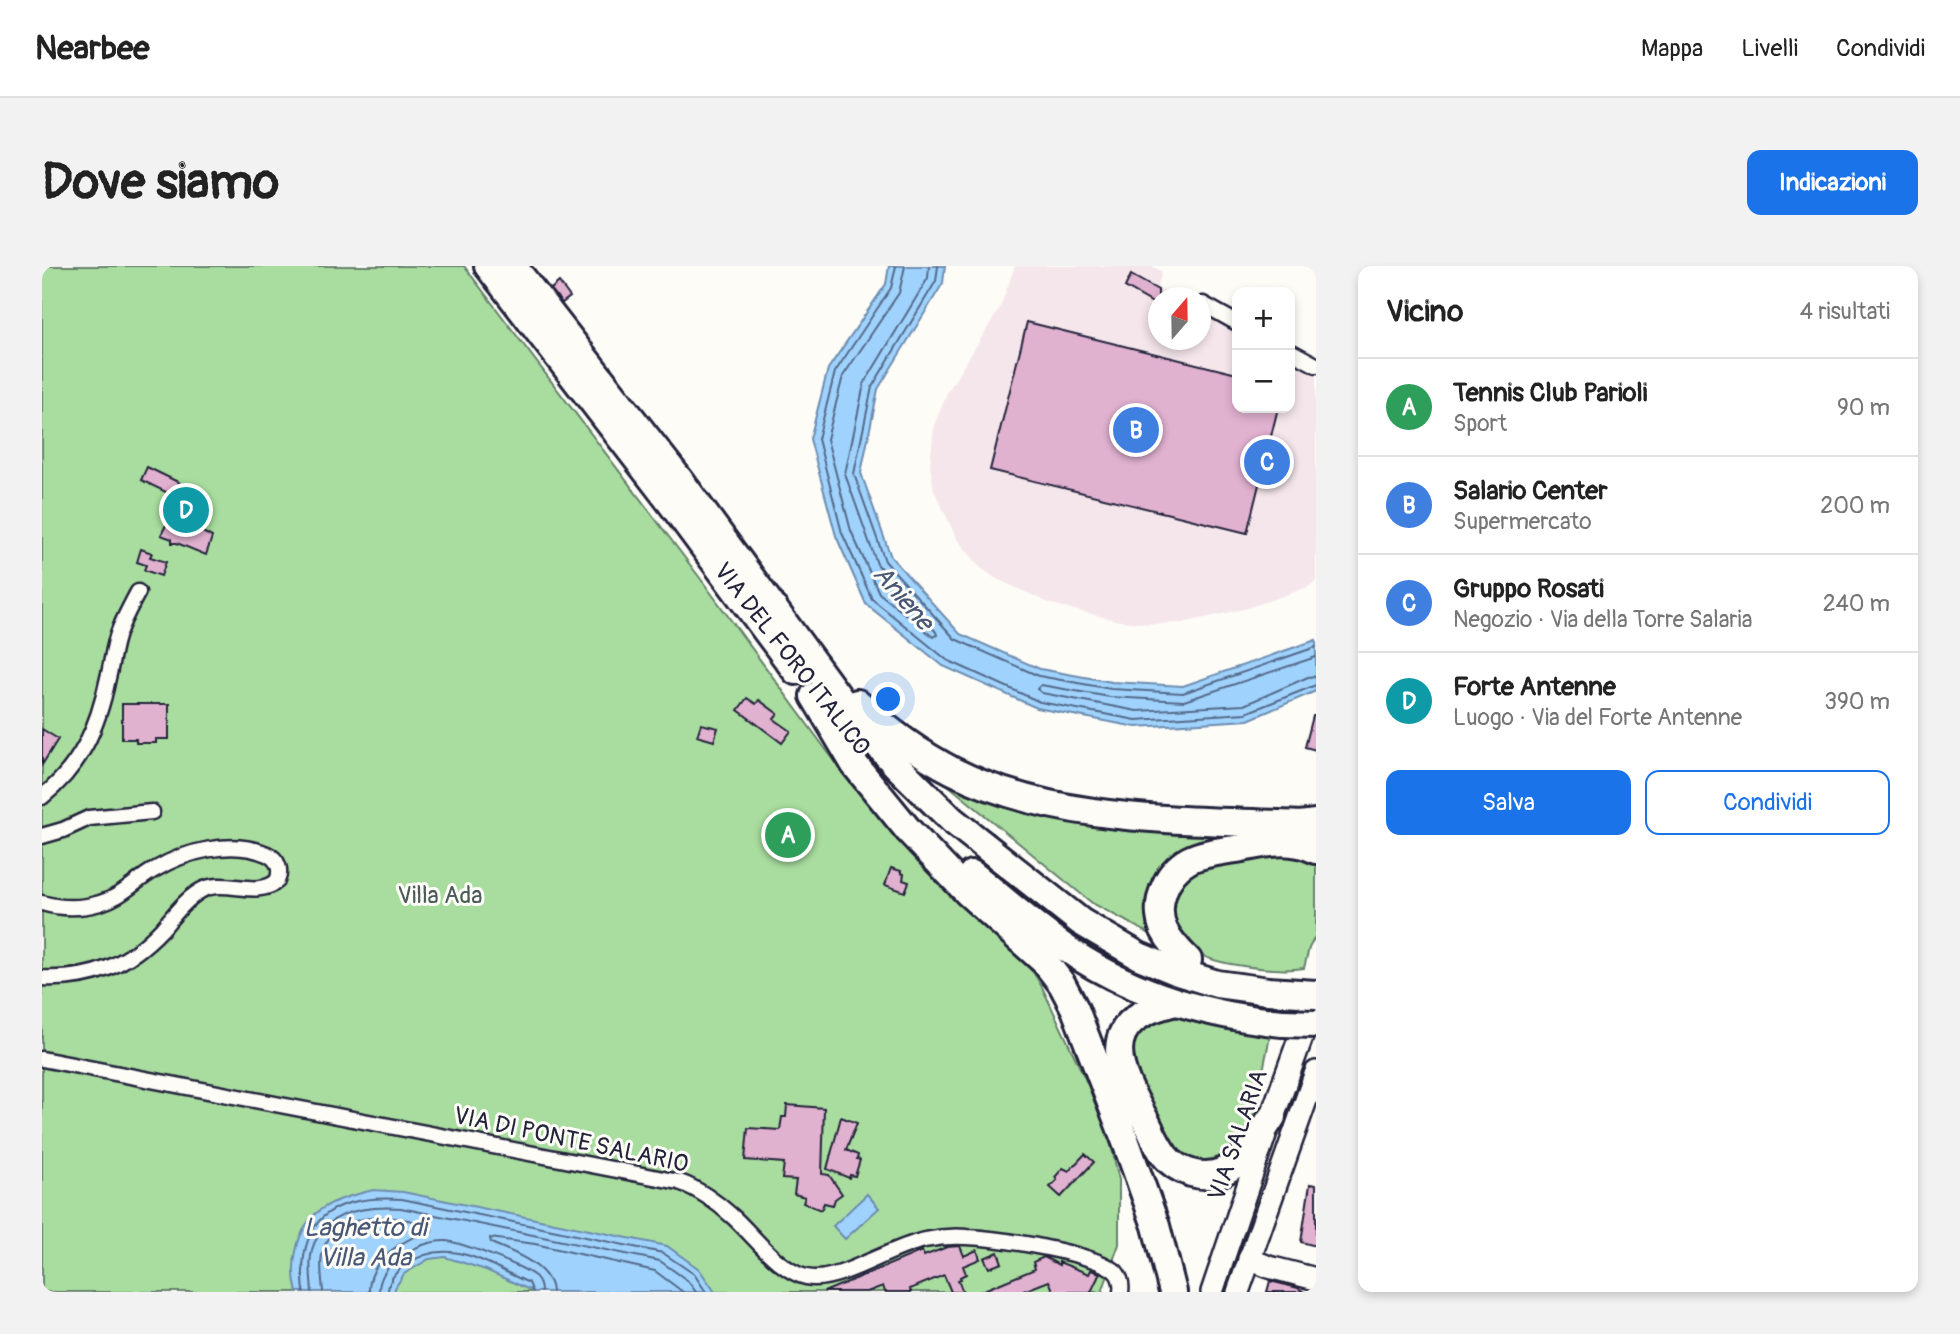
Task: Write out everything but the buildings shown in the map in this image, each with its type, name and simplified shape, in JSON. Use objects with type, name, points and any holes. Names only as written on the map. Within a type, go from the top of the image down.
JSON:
[{"type":"highway","name":"VIA DEL FORO ITALICO","points":[[488,266],[663,492],[814,696],[878,768],[931,819],[974,857],[1081,939],[1124,965],[1182,989],[1243,1003],[1300,996]]},
{"type":"highway","name":"VIA DEL FORO ITALICO","points":[[513,266],[678,479],[814,665],[879,747],[952,820],[1065,910],[1112,942],[1194,977],[1239,988],[1300,996]]},
{"type":"highway","points":[[814,665],[907,743],[954,772],[1003,792],[1052,806],[1087,812],[1300,825],[1316,823]]},
{"type":"highway","points":[[814,696],[851,758],[926,851],[1045,962],[1062,984],[1075,1009],[1126,1142],[1156,1226],[1173,1292]]},
{"type":"highway","points":[[879,747],[1083,906],[1144,942],[1188,960],[1236,973],[1300,996],[1316,1010]]},
{"type":"highway","points":[[871,785],[959,864],[1062,945],[1118,978],[1176,1002],[1233,1017],[1300,996]]},
{"type":"highway","points":[[1188,960],[1168,937],[1160,913],[1166,885],[1181,866],[1202,855],[1274,842],[1291,842],[1316,850]]},
{"type":"highway","points":[[1300,996],[1316,1024]]},
{"type":"highway","points":[[1176,1002],[1149,1009],[1136,1017],[1126,1030],[1119,1050],[1119,1063],[1125,1082],[1167,1158],[1193,1174],[1222,1172],[1245,1156],[1272,1117]]},
{"type":"main road","name":"VIA SALARIA","points":[[1212,1292],[1272,1117],[1300,996]]},
{"type":"main road","points":[[1238,1292],[1316,1072]]},
{"type":"main road","points":[[1249,1259],[1316,1279]]},
{"type":"street","points":[[1211,308],[1232,320]]},
{"type":"street","points":[[1295,354],[1316,365]]},
{"type":"street","points":[[42,797],[78,762],[93,733],[104,700],[118,633],[138,593]]},
{"type":"street","points":[[42,836],[64,830],[89,818],[152,812]]},
{"type":"street","points":[[42,903],[71,908],[103,903],[120,895],[155,870],[195,853],[216,848],[236,848],[266,854],[275,859],[280,869],[277,881],[268,887],[222,885],[201,891],[155,936],[107,970],[79,976],[42,978]]},
{"type":"street","name":"VIA DI PONTE SALARIO","points":[[42,1059],[679,1182],[693,1188],[731,1214],[779,1261],[805,1278],[830,1276],[909,1244],[940,1238],[987,1238],[1044,1247],[1102,1264],[1115,1272],[1122,1285],[1121,1292]]},
{"type":"shaded area","points":[[1015,266],[1152,266],[1162,272],[1157,287],[1148,287],[1148,350],[1211,350],[1211,318],[1232,329],[1232,413],[1295,413],[1295,365],[1316,376],[1316,581],[1308,587],[1244,609],[1182,623],[1154,624],[1119,621],[1051,604],[995,578],[981,568],[957,539],[934,490],[930,465],[934,426],[948,391],[1000,308]]},
{"type":"green space","name":"Villa Ada","points":[[42,266],[464,266],[883,822],[912,855],[1033,972],[1106,1123],[1119,1180],[1119,1244],[1102,1292],[42,1292]]},
{"type":"green space","points":[[921,763],[983,791],[1257,833],[1183,854],[1163,941],[1092,903]]},
{"type":"green space","points":[[1280,849],[1316,860],[1316,935],[1309,948],[1304,968],[1263,968],[1230,964],[1202,956],[1185,943],[1173,926],[1172,892],[1200,862]]},
{"type":"green space","points":[[1159,1010],[1271,1031],[1252,1125],[1225,1164],[1178,1160],[1127,1056],[1129,1039]]},
{"type":"water","name":"Aniene","points":[[889,266],[945,266],[943,283],[878,389],[861,473],[891,557],[960,634],[1040,669],[1112,682],[1183,686],[1316,640],[1316,691],[1248,720],[1136,727],[1037,708],[943,666],[866,604],[836,536],[810,439],[828,369],[886,284]]},
{"type":"water","name":"Laghetto di Villa Ada","points":[[373,1190],[403,1192],[667,1246],[699,1269],[715,1292],[534,1292],[486,1270],[445,1257],[429,1259],[404,1274],[395,1292],[297,1292],[294,1270],[297,1247],[312,1217],[332,1203]]},
{"type":"water","points":[[867,1194],[879,1208],[845,1239],[833,1226]]},
{"type":"place","name":"Salario Center","points":[[1136,430]]},
{"type":"place","name":"Gruppo Rosati","points":[[1267,462]]},
{"type":"place","name":"Forte Antenne","points":[[186,510]]},
{"type":"place","name":"Tennis Club Parioli","points":[[788,835]]}]
